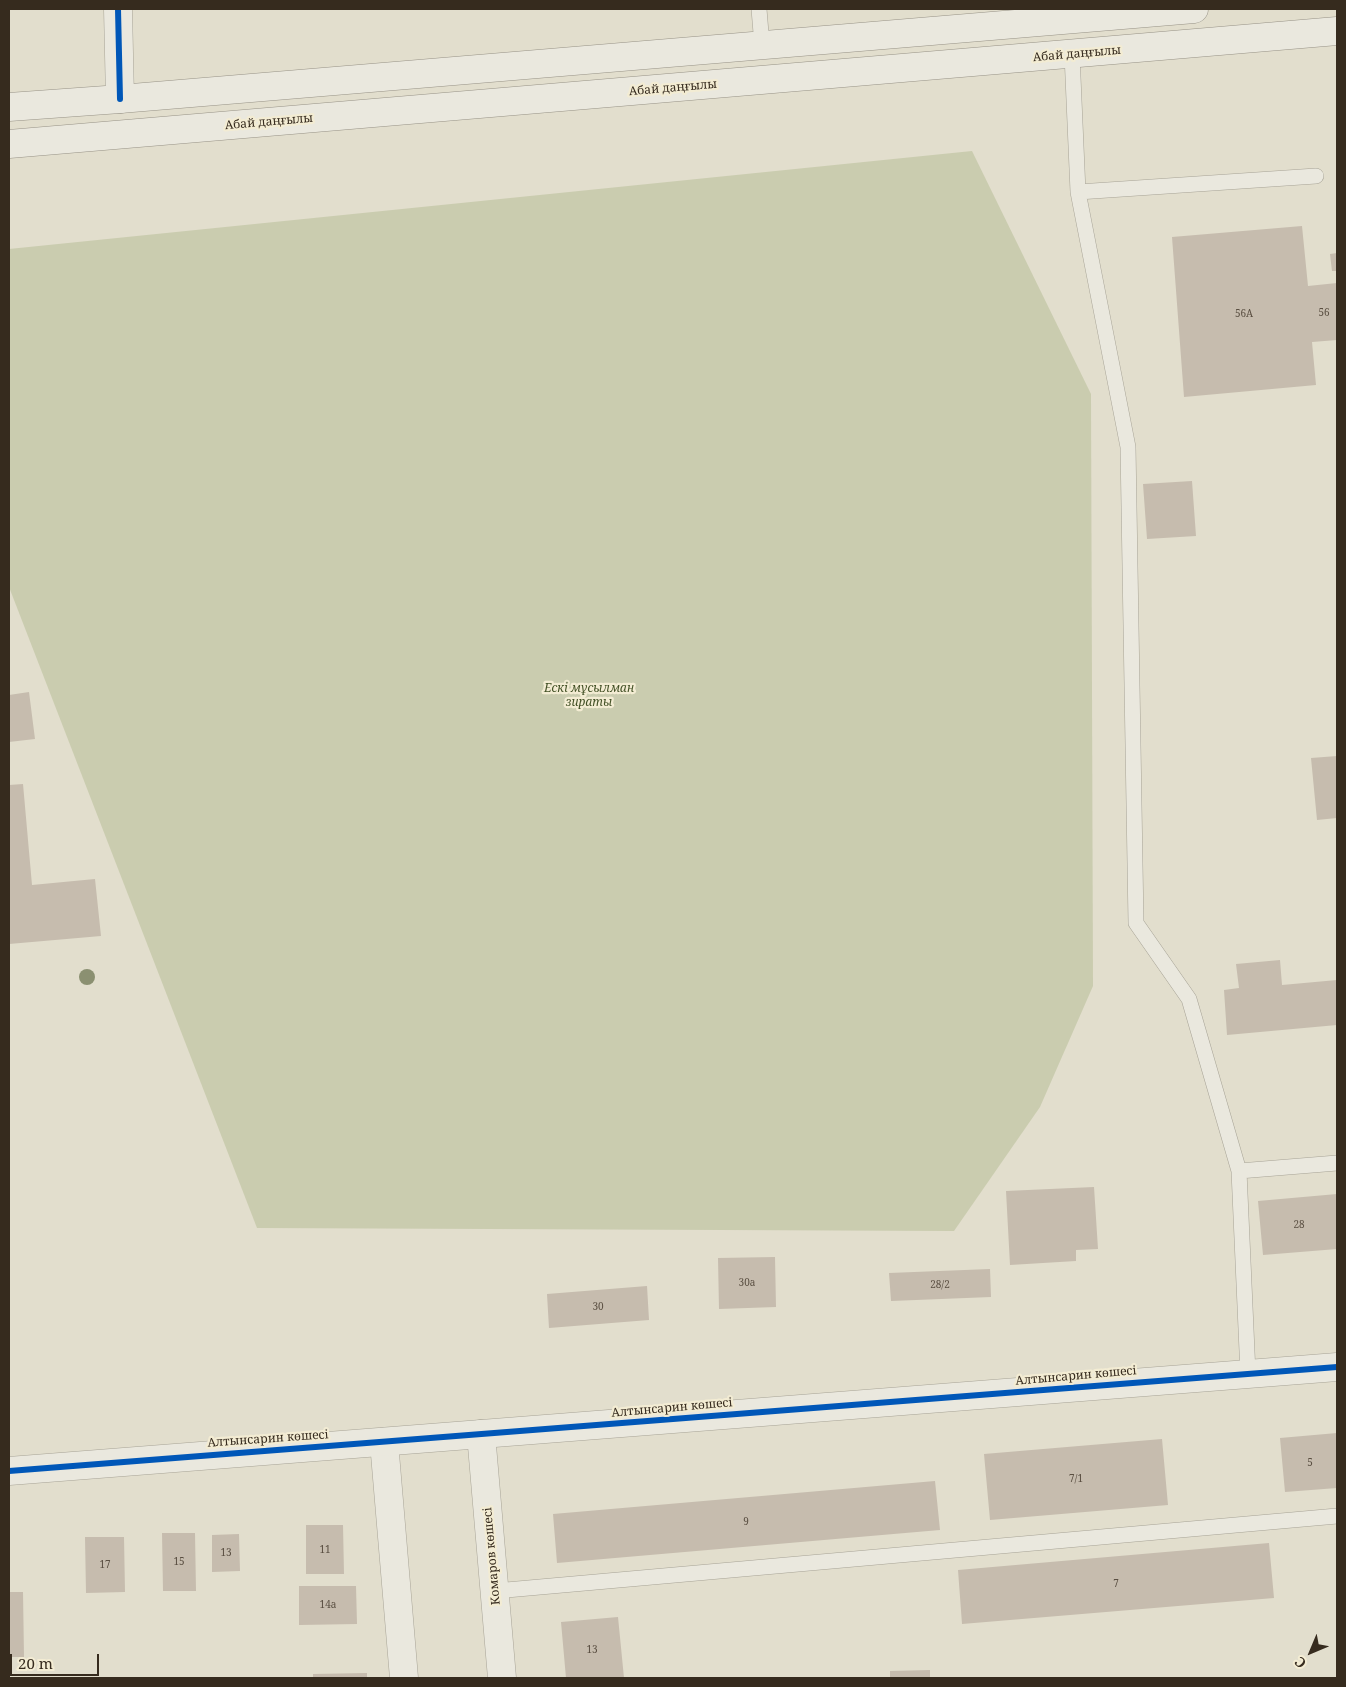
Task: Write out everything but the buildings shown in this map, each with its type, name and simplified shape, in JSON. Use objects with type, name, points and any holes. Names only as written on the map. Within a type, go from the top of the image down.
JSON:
[{"type":"main road","points":[[118,9],[120,99]]},
{"type":"main road","points":[[9,107],[762,45],[1069,14],[1194,9]]},
{"type":"main road","name":"Абай даңғылы","points":[[9,144],[1337,32]]},
{"type":"main road","name":"Алтынсарин көшесі","points":[[9,1471],[1337,1367]]},
{"type":"main road","name":"Комаров көшесі","points":[[481,1434],[502,1678]]},
{"type":"main road","points":[[384,1442],[404,1678]]},
{"type":"lane","points":[[759,9],[762,45]]},
{"type":"lane","points":[[1072,54],[1078,192],[1128,447],[1136,923],[1189,999],[1239,1171],[1248,1374]]},
{"type":"lane","points":[[1078,192],[1316,176]]},
{"type":"lane","points":[[1239,1171],[1337,1163]]},
{"type":"lane","points":[[494,1591],[1337,1516]]},
{"type":"green space","name":"Ескі мұсылман зираты","points":[[972,151],[1091,394],[1093,986],[1040,1107],[954,1231],[257,1228],[9,587],[9,249]]},
{"type":"cycle path","points":[[118,9],[120,99]]},
{"type":"cycle path","points":[[9,1471],[1337,1367]]}]
